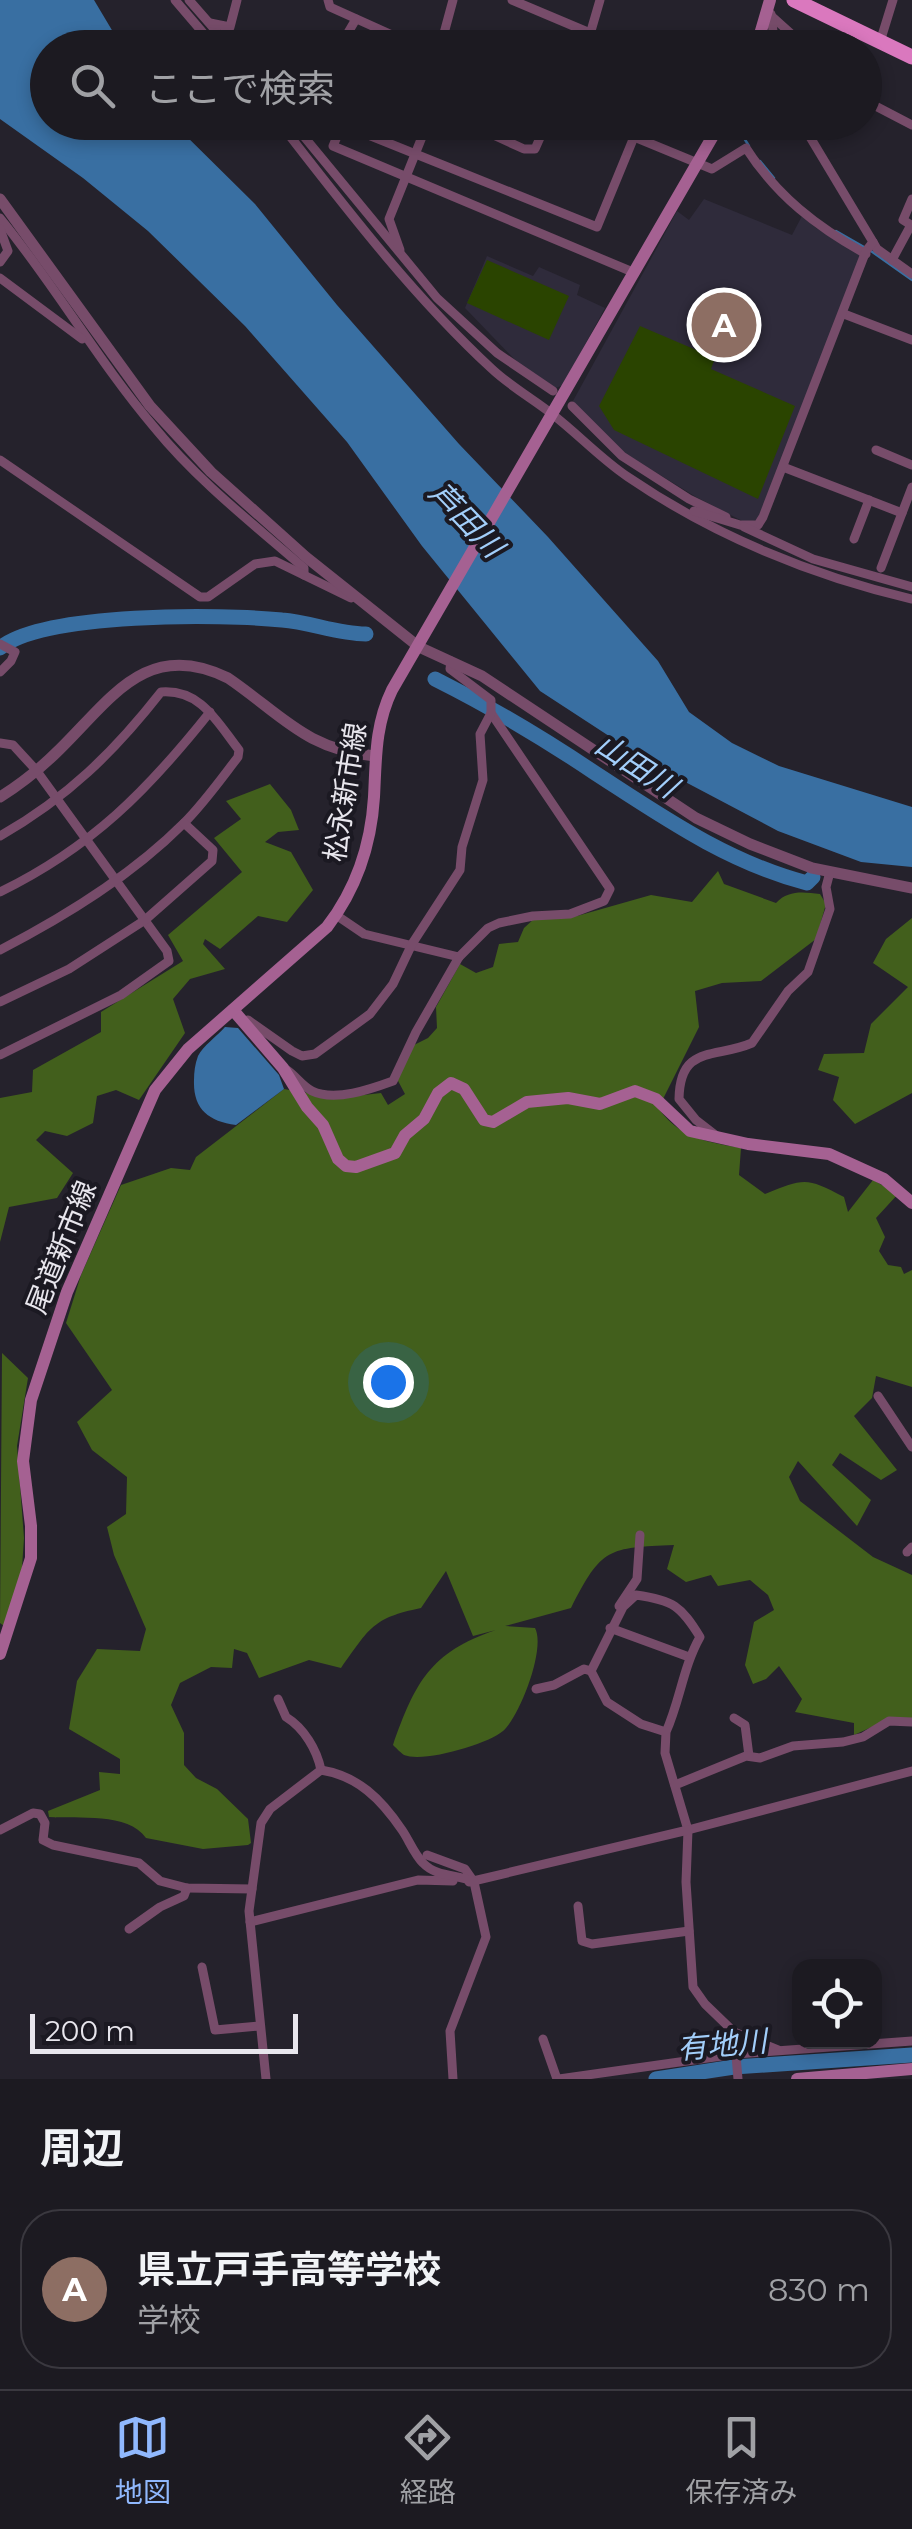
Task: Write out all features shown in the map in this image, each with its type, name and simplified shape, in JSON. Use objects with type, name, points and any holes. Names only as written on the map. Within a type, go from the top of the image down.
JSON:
[{"type":"highway","points":[[794,0],[855,30]]},
{"type":"highway","points":[[882,43],[912,57]]},
{"type":"main road","name":"松永新市線","points":[[233,1010],[327,927],[352,888],[368,844],[382,711],[711,140]]},
{"type":"main road","points":[[233,1010],[283,1068],[346,1166],[395,1152],[404,1134],[424,1118],[438,1093],[451,1083],[464,1089],[484,1120],[493,1122],[527,1102],[568,1098],[600,1104],[634,1091],[656,1099],[690,1131],[829,1154],[884,1179],[912,1203]]},
{"type":"main road","name":"尾道新市線","points":[[0,1654],[31,1558],[32,1526],[23,1461],[32,1400],[67,1292],[155,1090],[188,1050],[233,1010]]},
{"type":"main road","points":[[797,2079],[912,2069]]},
{"type":"street","points":[[175,0],[201,30]]},
{"type":"street","points":[[189,0],[216,30]]},
{"type":"street","points":[[210,23],[230,27],[238,0]]},
{"type":"street","points":[[328,0],[330,7],[381,30]]},
{"type":"street","points":[[444,30],[452,0]]},
{"type":"street","points":[[512,0],[583,30]]},
{"type":"street","points":[[591,30],[600,0]]},
{"type":"street","points":[[882,36],[893,0]]},
{"type":"street","points":[[770,8],[790,30]]},
{"type":"street","points":[[349,30],[356,19]]},
{"type":"street","points":[[882,109],[912,125]]},
{"type":"street","points":[[292,140],[358,224],[493,370],[626,476],[690,515],[767,553],[829,576],[912,599]]},
{"type":"street","points":[[306,140],[408,265],[466,327],[553,392]]},
{"type":"street","points":[[335,140],[333,146],[635,273]]},
{"type":"street","points":[[379,140],[597,227],[633,140]]},
{"type":"street","points":[[418,292],[389,218],[420,140]]},
{"type":"street","points":[[504,140],[524,149],[535,149],[539,140]]},
{"type":"street","points":[[641,140],[712,168],[746,148],[783,196],[817,226],[869,248],[912,274]]},
{"type":"street","points":[[690,515],[693,511],[740,525],[758,525],[869,248],[812,140]]},
{"type":"street","points":[[0,199],[150,406],[255,514],[361,598],[450,662],[482,676],[696,818],[750,844],[830,872],[912,888]]},
{"type":"street","points":[[892,260],[911,224],[903,220],[912,199]]},
{"type":"street","points":[[0,220],[36,262],[90,346],[157,432],[208,485],[304,568],[304,575]]},
{"type":"street","points":[[0,230],[8,251],[0,262]]},
{"type":"street","points":[[0,278],[90,346]]},
{"type":"street","points":[[844,314],[912,340]]},
{"type":"street","points":[[572,406],[622,456],[689,499],[813,559],[912,587]]},
{"type":"street","points":[[876,450],[912,465]]},
{"type":"street","points":[[0,460],[200,597],[208,597],[255,564],[274,561],[356,600],[361,598]]},
{"type":"street","points":[[783,467],[902,513]]},
{"type":"street","points":[[881,568],[911,491]]},
{"type":"street","points":[[854,539],[869,500]]},
{"type":"street","points":[[0,644],[15,652],[0,672]]},
{"type":"street","points":[[233,1010],[292,1051],[302,1056],[315,1054],[370,1014],[393,984],[412,944],[460,870],[462,847],[483,780],[480,734],[491,712],[492,700],[450,670],[450,662]]},
{"type":"street","points":[[0,797],[36,770],[128,682],[157,668],[174,666],[212,670],[320,744],[375,756]]},
{"type":"street","points":[[0,836],[58,800],[120,745],[161,692],[178,691],[204,705],[239,750],[238,757],[184,823],[116,880],[60,919],[0,950]]},
{"type":"street","points":[[0,892],[70,854],[140,796],[210,712]]},
{"type":"street","points":[[283,1068],[312,1091],[324,1095],[368,1090],[393,1082],[416,1032],[460,958],[488,928],[533,916],[570,914],[604,901],[610,889],[491,712]]},
{"type":"street","points":[[0,743],[13,745],[36,770],[167,951],[169,962],[122,995],[0,1055]]},
{"type":"street","points":[[0,1002],[69,969],[145,920],[212,861],[213,850],[184,823]]},
{"type":"street","points":[[718,1137],[696,1120],[679,1099],[684,1068],[704,1054],[752,1044],[788,992],[808,972],[830,909],[826,887],[830,872]]},
{"type":"street","points":[[336,915],[364,934],[460,958]]},
{"type":"street","points":[[878,1396],[912,1448]]},
{"type":"street","points":[[640,1535],[638,1578],[608,1626],[689,1656]]},
{"type":"street","points":[[591,1671],[624,1607],[636,1596],[661,1598],[682,1609],[700,1636],[689,1656],[666,1732],[665,1753],[688,1830],[686,1882],[692,1986],[704,2004],[734,2032],[782,2052]]},
{"type":"street","points":[[536,1689],[554,1685],[584,1669],[591,1671],[607,1702],[641,1724],[666,1732]]},
{"type":"street","points":[[278,1698],[286,1718],[294,1721],[317,1753],[321,1770]]},
{"type":"street","points":[[734,1718],[745,1725],[750,1756]]},
{"type":"street","points":[[675,1785],[750,1756],[760,1758],[792,1746],[863,1737],[889,1721],[912,1722]]},
{"type":"street","points":[[266,2079],[250,1922],[261,1823],[270,1808],[321,1770],[343,1774],[358,1782],[386,1808],[432,1871],[473,1881]]},
{"type":"street","points":[[250,1922],[418,1880],[473,1881],[912,1771]]},
{"type":"street","points":[[0,1830],[34,1813],[40,1814],[45,1823],[43,1840],[52,1845],[139,1863],[160,1881],[188,1888],[252,1889]]},
{"type":"street","points":[[427,1855],[465,1868],[473,1881],[486,1937],[450,2032],[453,2079]]},
{"type":"street","points":[[129,1929],[184,1896],[188,1888]]},
{"type":"street","points":[[578,1906],[582,1940],[592,1944],[689,1931]]},
{"type":"street","points":[[202,1967],[215,2030],[260,2026]]},
{"type":"street","points":[[734,2032],[738,2079]]},
{"type":"street","points":[[543,2039],[558,2079],[736,2054],[912,2041]]},
{"type":"shaded area","points":[[704,199],[792,235],[802,216],[863,254],[760,519],[746,523],[621,451],[573,401],[677,211],[689,220]]},
{"type":"shaded area","points":[[487,256],[533,276],[539,267],[580,285],[577,295],[605,308],[563,385],[556,388],[518,363],[465,308]]},
{"type":"green space","points":[[487,260],[569,296],[549,340],[467,303]]},
{"type":"green space","points":[[640,326],[715,358],[711,369],[795,406],[758,499],[614,430],[599,406]]},
{"type":"green space","points":[[270,784],[291,810],[299,830],[278,832],[265,842],[291,852],[313,890],[287,922],[258,916],[220,949],[205,939],[203,944],[225,969],[190,979],[173,999],[185,1033],[139,1100],[116,1090],[97,1096],[93,1123],[67,1136],[45,1131],[36,1140],[73,1173],[57,1198],[9,1207],[0,1242],[0,1098],[32,1092],[33,1070],[101,1032],[101,1012],[183,961],[168,935],[242,872],[214,838],[241,819],[226,801]]},
{"type":"green space","points":[[718,871],[724,884],[776,903],[791,894],[820,894],[826,904],[816,939],[761,981],[722,983],[695,991],[699,1027],[663,1099],[650,1096],[669,1120],[688,1134],[741,1148],[739,1175],[765,1194],[798,1183],[813,1183],[844,1197],[848,1212],[873,1180],[898,1194],[876,1218],[885,1237],[879,1251],[888,1265],[901,1267],[904,1274],[912,1270],[912,1387],[876,1376],[872,1398],[854,1416],[897,1470],[881,1480],[840,1453],[832,1465],[871,1500],[857,1526],[798,1461],[789,1477],[800,1501],[873,1557],[912,1575],[912,1721],[894,1717],[854,1735],[854,1723],[795,1712],[802,1699],[779,1666],[766,1679],[753,1684],[745,1665],[754,1622],[774,1610],[768,1595],[750,1580],[718,1586],[711,1575],[686,1582],[667,1569],[674,1545],[634,1548],[621,1550],[600,1562],[571,1608],[505,1626],[535,1628],[537,1650],[530,1681],[517,1711],[495,1736],[455,1751],[426,1756],[404,1755],[393,1745],[409,1704],[428,1672],[455,1649],[496,1630],[473,1636],[446,1571],[421,1608],[392,1616],[374,1627],[341,1668],[309,1660],[259,1678],[247,1653],[234,1649],[232,1668],[211,1667],[180,1683],[171,1705],[184,1733],[184,1765],[248,1819],[248,1845],[203,1849],[146,1838],[115,1820],[49,1817],[48,1811],[100,1790],[99,1772],[120,1774],[120,1759],[69,1729],[77,1681],[97,1649],[140,1651],[146,1629],[114,1555],[107,1527],[126,1514],[127,1477],[92,1450],[77,1422],[112,1390],[66,1323],[81,1275],[121,1185],[171,1168],[190,1170],[196,1157],[284,1089],[338,1098],[381,1093],[388,1105],[405,1094],[397,1079],[412,1046],[437,1028],[436,1007],[460,964],[476,973],[493,967],[499,944],[518,942],[524,928],[535,918],[577,916],[651,895],[692,902]]},
{"type":"green space","points":[[912,918],[912,1093],[855,1124],[833,1100],[839,1077],[818,1070],[824,1054],[864,1053],[871,1024],[908,987],[873,963],[886,939]]},
{"type":"green space","points":[[2,1353],[28,1378],[17,1446],[24,1538],[21,1582],[4,1626],[0,1623]]},
{"type":"water","name":"芦田川","points":[[0,0],[94,0],[112,30],[30,30],[30,140],[190,140],[255,204],[459,444],[658,661],[689,712],[732,743],[779,766],[912,807],[912,867],[861,862],[778,831],[655,766],[540,691],[422,546],[347,442],[245,326],[148,231],[83,178],[0,119]]},
{"type":"water","points":[[225,1027],[238,1028],[279,1075],[284,1089],[236,1125],[204,1112],[194,1090],[198,1056]]},
{"type":"waterway","points":[[745,140],[749,146]]},
{"type":"waterway","points":[[760,161],[774,178]]},
{"type":"waterway","points":[[836,231],[864,247]]},
{"type":"waterway","points":[[871,251],[912,280]]},
{"type":"waterway","name":"山田川","points":[[0,648],[22,636],[54,628],[135,618],[254,618],[366,634]]},
{"type":"waterway","name":"山田川","points":[[435,679],[516,723],[723,851],[807,883],[813,877]]},
{"type":"waterway","name":"有地川","points":[[656,2079],[734,2067],[912,2055]]},
{"type":"place","name":"県立戸手高等学校","points":[[724,325]]}]
